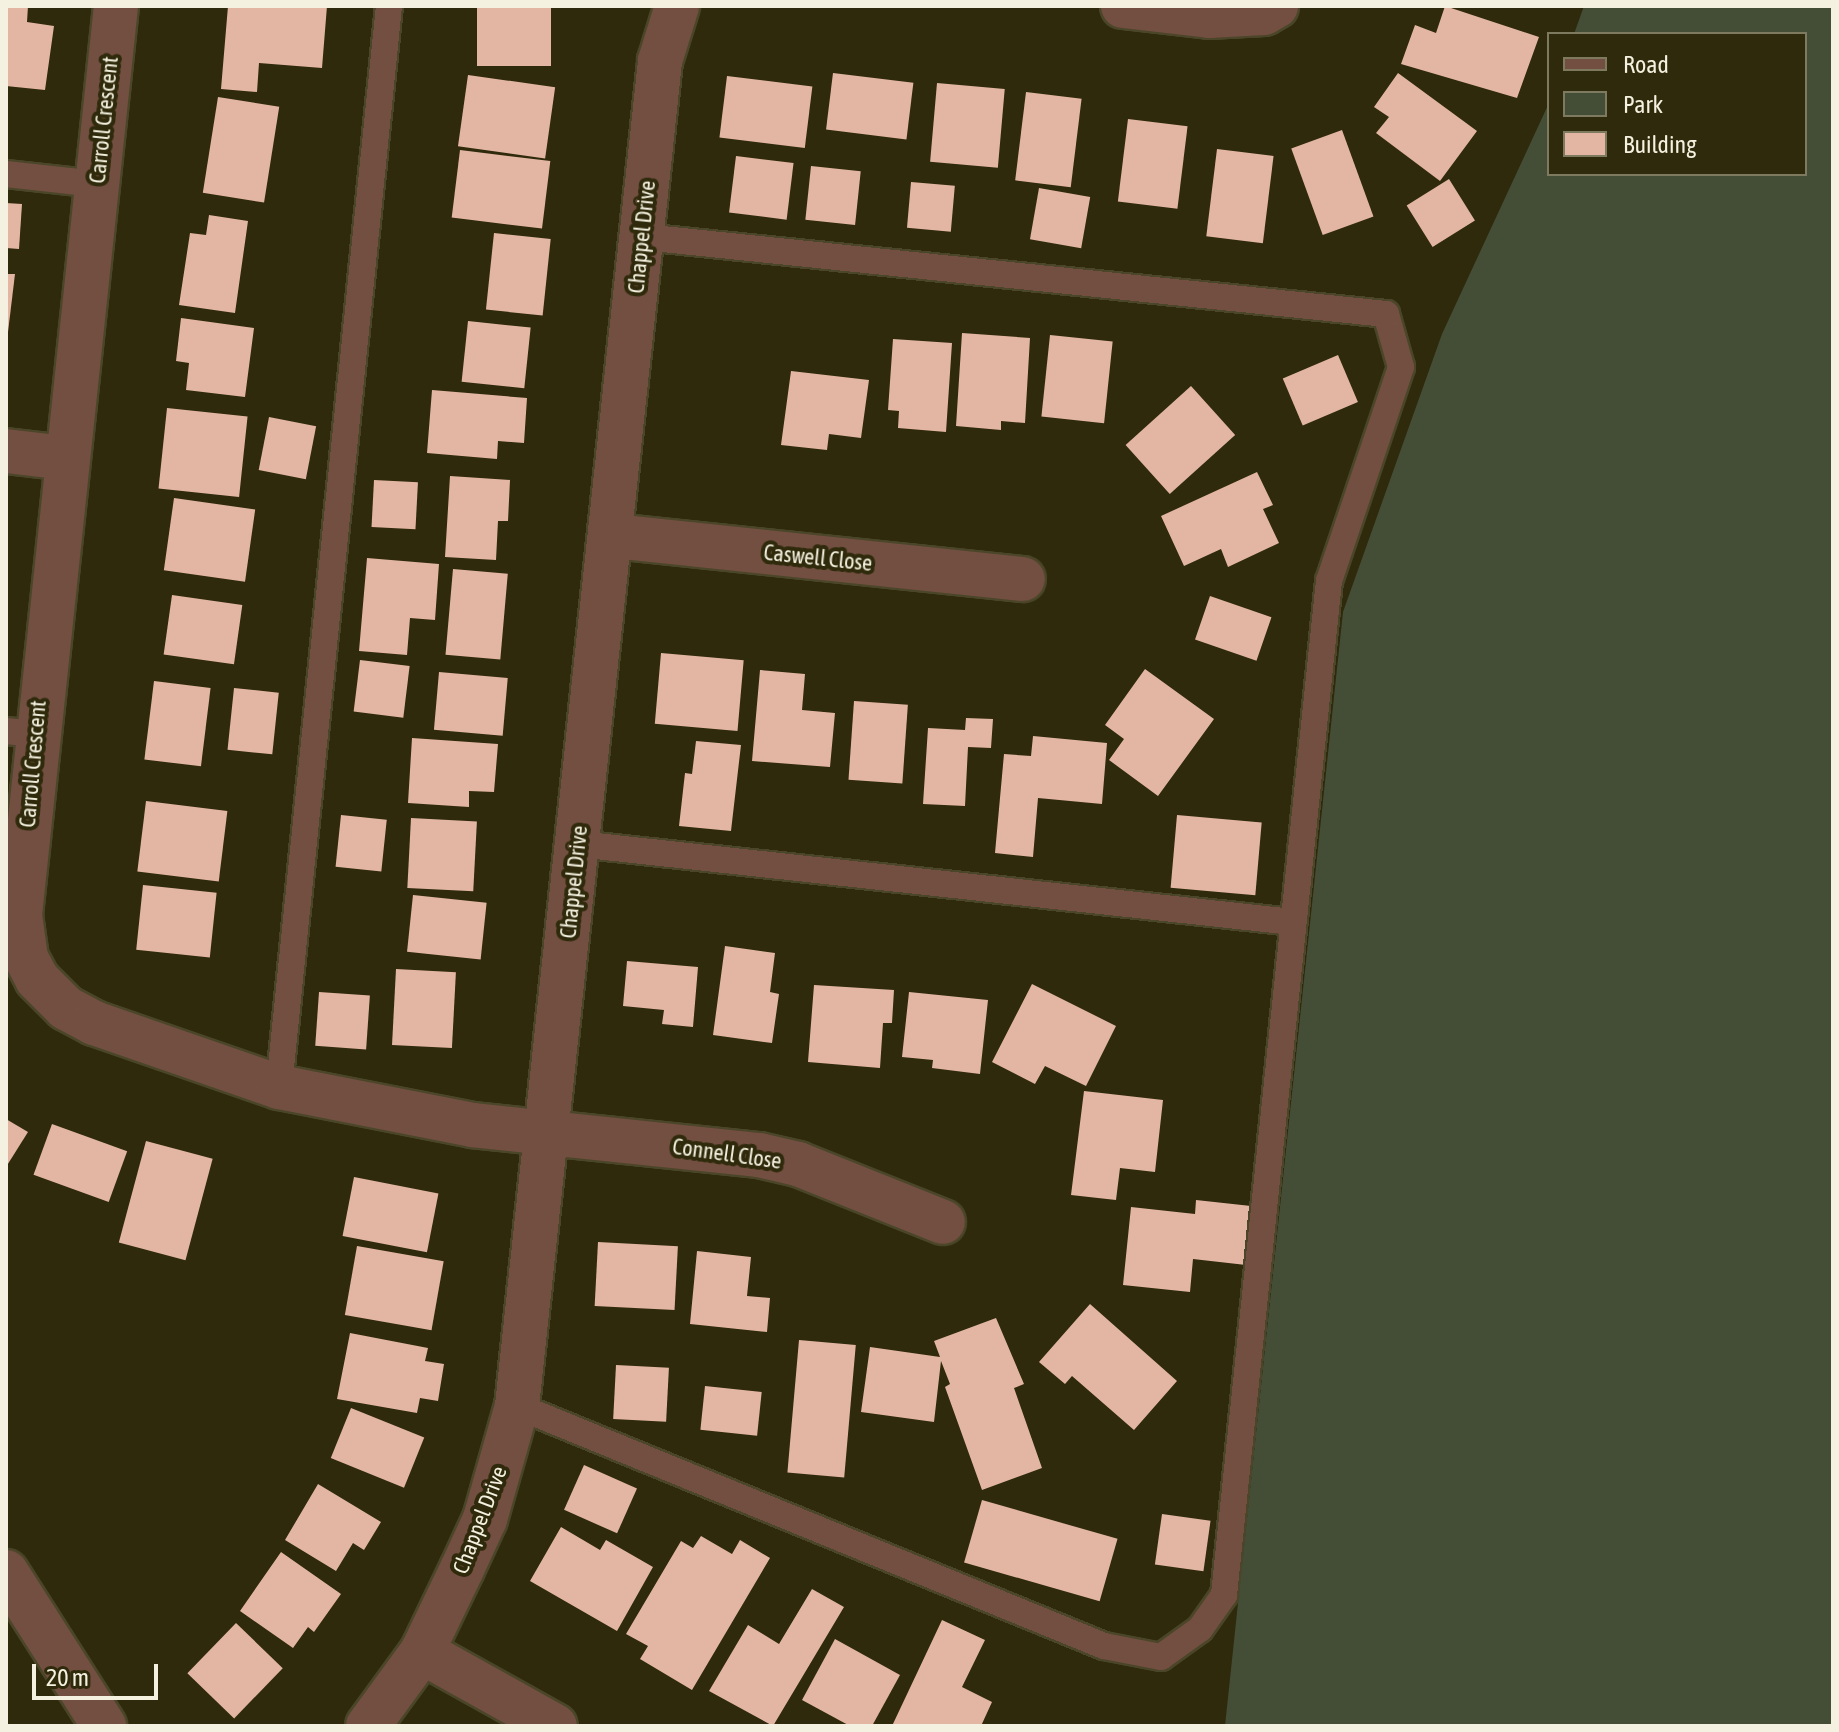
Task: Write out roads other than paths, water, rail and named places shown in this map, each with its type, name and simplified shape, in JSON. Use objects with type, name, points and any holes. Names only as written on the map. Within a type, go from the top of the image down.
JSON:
[{"type":"street","name":"Carroll Crescent","points":[[116,6],[66,458],[21,732],[20,915],[26,958],[37,979],[66,1008],[94,1023],[279,1087],[414,1117],[549,1133]]},
{"type":"street","name":"Chappel Drive","points":[[368,1726],[422,1652],[485,1519],[517,1406],[613,536],[660,61],[677,6]]},
{"type":"street","points":[[1123,6],[1209,16],[1264,13],[1276,6]]},
{"type":"street","points":[[6,451],[66,458]]},
{"type":"street","name":"Caswell Close","points":[[613,536],[1023,579]]},
{"type":"street","name":"Connell Close","points":[[549,1133],[759,1155],[798,1164],[943,1222]]},
{"type":"street","points":[[6,1572],[104,1726]]},
{"type":"street","points":[[422,1652],[555,1726]]},
{"type":"lane","points":[[279,1087],[389,6]]},
{"type":"lane","points":[[6,174],[97,184]]},
{"type":"lane","points":[[517,1406],[1104,1646],[1161,1657],[1200,1629],[1224,1595],[1329,581],[1401,367],[1386,314],[643,237]]},
{"type":"lane","points":[[578,844],[1293,922]]}]
